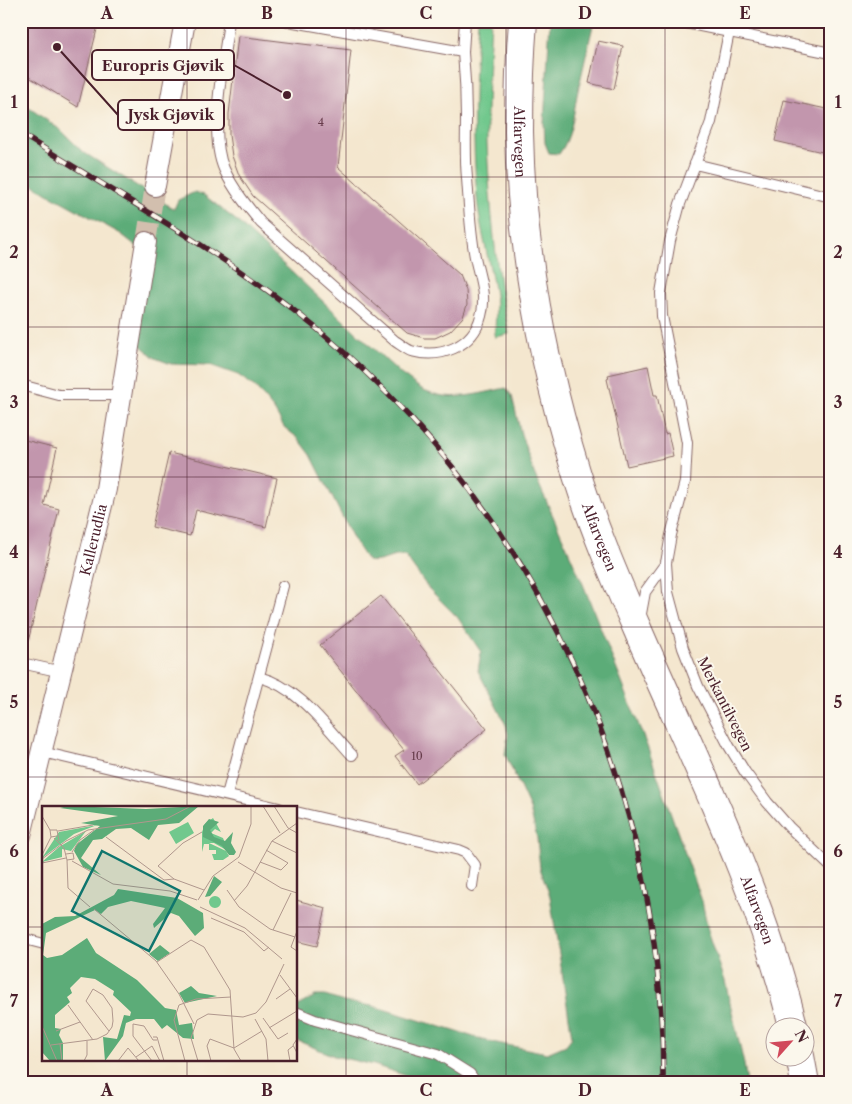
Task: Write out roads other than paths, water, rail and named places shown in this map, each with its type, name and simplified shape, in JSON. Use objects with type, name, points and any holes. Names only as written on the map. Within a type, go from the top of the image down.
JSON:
[{"type":"main road","name":"Alfarvegen","points":[[523,21],[519,99],[522,190],[537,311],[553,387],[578,477],[638,632],[708,786],[743,871],[763,925],[790,1016]]},
{"type":"main road","points":[[802,1066],[805,1083]]},
{"type":"street","points":[[155,186],[185,21]]},
{"type":"street","name":"Kallerudlia","points":[[21,835],[106,489],[146,242]]},
{"type":"lane","points":[[230,21],[218,124],[219,152],[224,169],[232,184],[244,203],[261,223],[364,315],[395,341],[409,350],[424,354],[437,354],[452,350],[465,342],[481,319],[484,304],[475,256],[466,175],[465,21]]},
{"type":"lane","points":[[288,21],[464,52]]},
{"type":"lane","points":[[676,21],[831,54]]},
{"type":"lane","name":"Merkantilvegen","points":[[729,32],[711,122],[680,204],[670,241],[661,293],[662,316],[684,418],[687,442],[685,482],[671,535],[666,563],[668,592],[683,648],[698,686],[745,772],[767,802],[789,827],[831,867]]},
{"type":"lane","points":[[695,164],[831,196]]},
{"type":"lane","points":[[21,385],[59,395],[122,394]]},
{"type":"lane","points":[[638,632],[645,592],[666,563]]},
{"type":"lane","points":[[227,795],[283,586]]},
{"type":"lane","points":[[21,663],[62,672]]},
{"type":"lane","points":[[259,677],[273,680],[302,701],[352,756]]},
{"type":"lane","points":[[42,752],[272,806]]},
{"type":"lane","points":[[298,812],[459,850],[466,853],[475,865],[472,886]]},
{"type":"lane","points":[[21,938],[42,943]]},
{"type":"lane","points":[[298,1013],[315,1020],[438,1054],[470,1074],[476,1083]]},
{"type":"tunnel","points":[[146,242],[155,186]]},
{"type":"railway","points":[[21,134],[209,250],[246,275],[316,328],[396,402],[466,484],[525,573],[575,666],[613,765],[641,868],[658,974],[663,1083]]},
{"type":"place","name":"Jysk Gjøvik","points":[[57,47]]},
{"type":"place","name":"Europris Gjøvik","points":[[287,95]]}]
